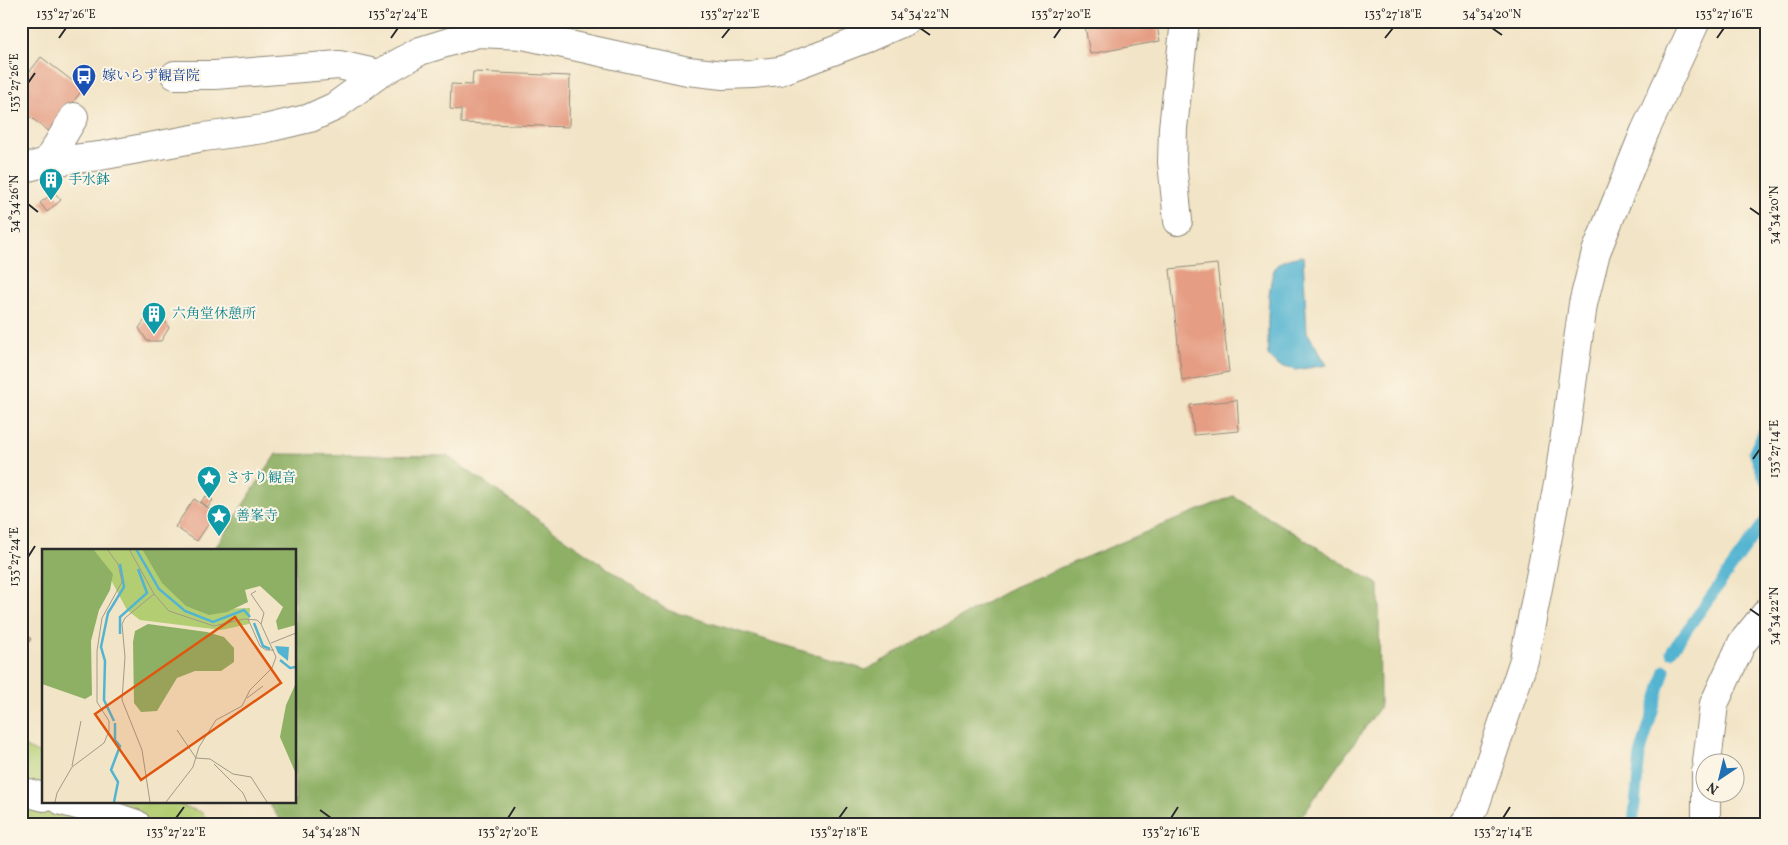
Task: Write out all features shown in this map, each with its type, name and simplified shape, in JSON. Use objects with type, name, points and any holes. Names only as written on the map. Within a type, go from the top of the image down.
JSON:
[{"type":"street","points":[[34,165],[100,156],[287,124],[310,118],[334,108],[379,74],[420,51],[478,33],[523,35],[688,71],[723,75],[780,71],[906,21]]},
{"type":"street","points":[[1178,221],[1172,162],[1173,128],[1185,21]]},
{"type":"street","points":[[1464,824],[1476,806],[1524,660],[1559,479],[1583,304],[1596,252],[1645,131],[1696,21]]},
{"type":"street","points":[[175,75],[215,75],[339,65],[379,74]]},
{"type":"street","points":[[34,165],[74,117]]},
{"type":"street","points":[[1708,752],[1714,704],[1742,643],[1767,612]]},
{"type":"street","points":[[21,791],[42,796]]},
{"type":"street","points":[[66,802],[136,824]]},
{"type":"street","points":[[1706,802],[1706,824]]},
{"type":"green space","points":[[276,454],[447,456],[667,610],[866,670],[1014,587],[1233,496],[1379,585],[1380,707],[1296,824],[283,824],[268,802],[296,802],[296,549],[215,549]]},
{"type":"green space","points":[[21,745],[42,755],[42,802],[171,802],[201,812],[213,824],[21,824]]},
{"type":"water","points":[[1303,256],[1307,332],[1327,365],[1295,370],[1277,365],[1268,355],[1269,294],[1273,272],[1277,265],[1286,260]]},
{"type":"building","points":[[1084,21],[1156,21],[1160,41],[1090,54]]},
{"type":"building","points":[[41,57],[83,89],[50,132],[21,110],[21,83]]},
{"type":"building","points":[[473,72],[570,76],[569,127],[461,123],[461,110],[450,109],[451,84],[472,85]]},
{"type":"building","name":"手水鉢","points":[[54,192],[61,200],[47,212],[40,203]]},
{"type":"building","points":[[1217,264],[1229,372],[1182,381],[1170,269]]},
{"type":"building","name":"六角堂休憩所","points":[[148,316],[163,317],[169,328],[161,341],[147,341],[139,328]]},
{"type":"building","points":[[1237,400],[1239,431],[1194,435],[1190,405]]},
{"type":"building","points":[[206,496],[213,500],[208,507],[201,502]]},
{"type":"building","points":[[194,499],[216,513],[197,541],[175,527]]},
{"type":"building","points":[[21,632],[31,639],[21,653]]},
{"type":"waterway","points":[[1767,424],[1754,452],[1767,485]]},
{"type":"waterway","points":[[1671,652],[1767,518]]},
{"type":"waterway","points":[[1633,824],[1640,755],[1665,670]]},
{"type":"place","name":"嫁いらず観音院","points":[[84,97]]},
{"type":"place","name":"手水鉢","points":[[51,201]]},
{"type":"place","name":"六角堂休憩所","points":[[154,335]]},
{"type":"place","name":"さすり観音","points":[[209,499]]},
{"type":"place","name":"善峯寺","points":[[219,537]]}]
